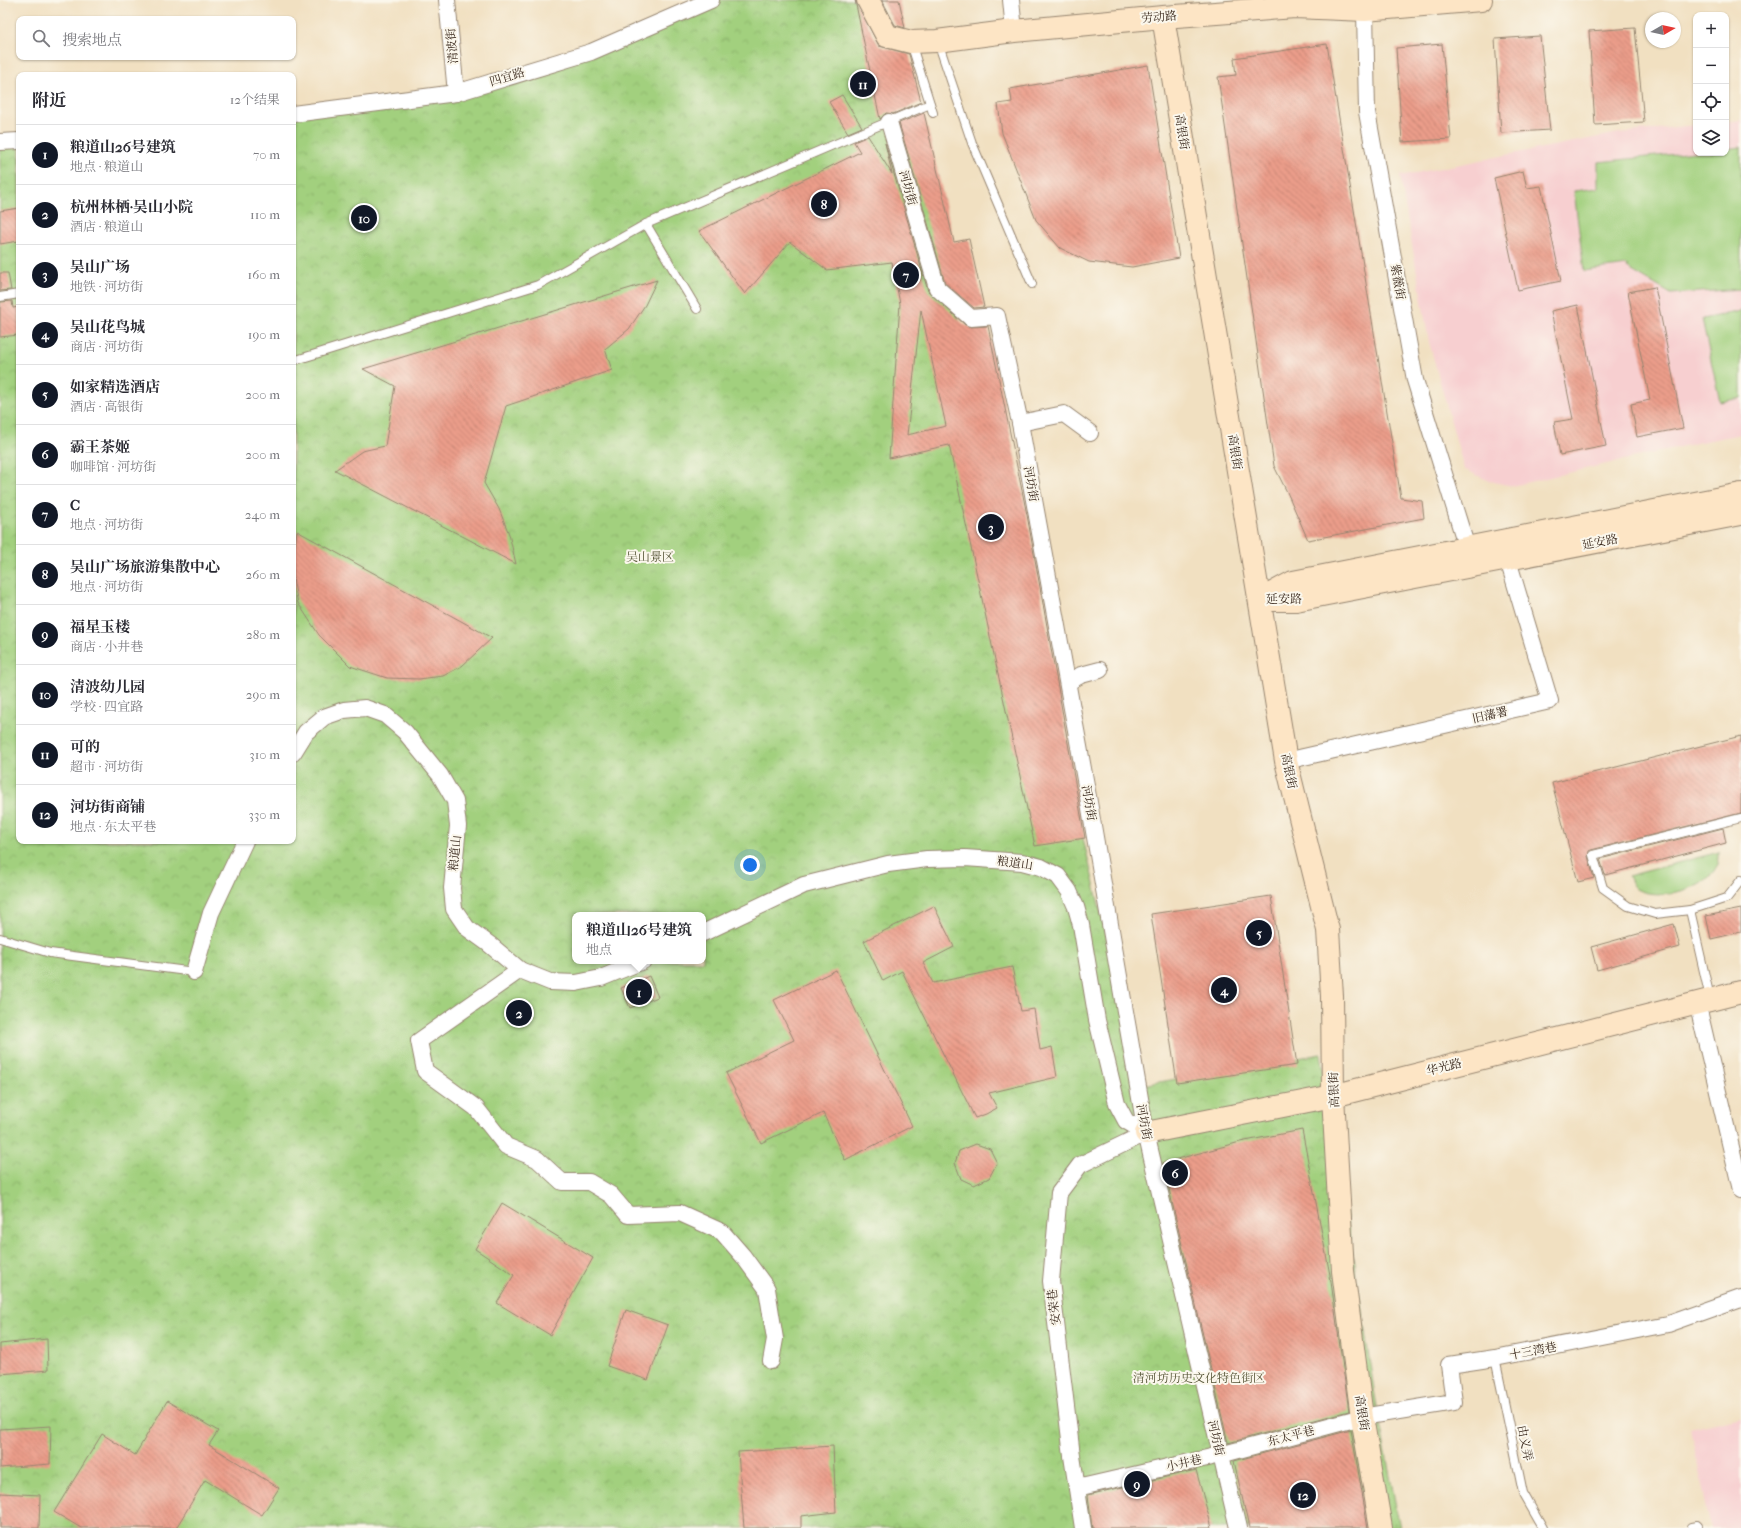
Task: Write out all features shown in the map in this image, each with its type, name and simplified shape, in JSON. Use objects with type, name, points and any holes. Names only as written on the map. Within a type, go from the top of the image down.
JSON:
[{"type":"street","name":"清波街","points":[[448,0],[456,93]]},
{"type":"street","name":"四宜路","points":[[296,114],[456,93],[591,52],[711,0]]},
{"type":"street","name":"劳动路","points":[[868,0],[887,36],[911,42],[937,41],[1014,31],[1294,4],[1365,10],[1481,0]]},
{"type":"street","points":[[1011,0],[1014,31]]},
{"type":"street","name":"紫薇街","points":[[1365,10],[1367,112],[1415,380],[1467,548]]},
{"type":"street","name":"高银街","points":[[1163,17],[1286,761],[1328,930],[1332,996],[1333,1096],[1343,1271],[1362,1417],[1381,1528]]},
{"type":"street","name":"河坊街","points":[[889,122],[937,288],[971,318],[997,316],[1020,423],[1086,785],[1146,1133],[1238,1528]]},
{"type":"street","points":[[0,142],[16,141]]},
{"type":"street","points":[[1020,423],[1064,414],[1090,432]]},
{"type":"street","name":"延安路","points":[[1260,600],[1293,582],[1467,548],[1740,503]]},
{"type":"street","name":"延安路","points":[[1260,600],[1296,600],[1508,560],[1740,503]]},
{"type":"street","name":"旧藩署","points":[[1286,761],[1550,701],[1508,560]]},
{"type":"street","points":[[1072,680],[1081,675],[1100,670]]},
{"type":"street","name":"粮道山","points":[[296,748],[306,732],[324,717],[344,710],[365,708],[385,715],[405,732],[440,776],[455,801],[458,826],[452,888],[454,909],[467,928],[520,970],[550,982],[576,983],[601,978],[636,964]]},
{"type":"street","points":[[194,972],[211,913],[244,844]]},
{"type":"street","name":"粮道山","points":[[706,932],[804,884],[888,864],[927,859],[966,858],[1022,862],[1041,867],[1058,876],[1069,890],[1076,907],[1081,925],[1097,1020],[1117,1104],[1126,1121],[1146,1133]]},
{"type":"street","points":[[520,970],[419,1041],[425,1071],[476,1108],[506,1146],[536,1159],[562,1182],[588,1182],[611,1195],[628,1215],[680,1214],[722,1232],[743,1256],[767,1289],[775,1339],[771,1361]]},
{"type":"street","name":"华光路","points":[[1146,1133],[1333,1096],[1741,992]]},
{"type":"street","points":[[1704,1001],[1741,1190]]},
{"type":"street","name":"安荣巷","points":[[1083,1528],[1051,1281],[1059,1193],[1080,1165],[1146,1133]]},
{"type":"street","name":"十三湾巷","points":[[1362,1417],[1454,1402],[1449,1365],[1495,1358],[1668,1324],[1741,1298]]},
{"type":"street","name":"东太平巷","points":[[1220,1455],[1362,1417]]},
{"type":"street","name":"小井巷","points":[[1077,1488],[1220,1455]]},
{"type":"lane","points":[[937,41],[972,143],[1032,284]]},
{"type":"lane","points":[[911,42],[933,113]]},
{"type":"lane","points":[[296,360],[538,285],[646,224],[930,104]]},
{"type":"lane","points":[[646,224],[696,309]]},
{"type":"lane","points":[[0,297],[16,294]]},
{"type":"lane","points":[[1741,818],[1593,855],[1603,888],[1628,906],[1655,914],[1690,910],[1727,898],[1741,880]]},
{"type":"lane","points":[[1690,910],[1704,1001]]},
{"type":"lane","points":[[0,938],[50,953],[194,972]]},
{"type":"lane","name":"由义弄","points":[[1495,1358],[1523,1493],[1543,1528]]},
{"type":"lane","points":[[1692,1528],[1699,1528]]},
{"type":"shaded area","points":[[1741,120],[1741,434],[1512,486],[1489,481],[1464,469],[1429,342],[1400,176],[1619,133],[1693,125],[1693,156],[1729,156],[1729,122]]},
{"type":"shaded area","points":[[1741,1417],[1741,1528],[1711,1528],[1690,1429]]},
{"type":"green space","name":"吴山景区","points":[[716,0],[855,0],[936,223],[1142,1085],[1321,1054],[1376,1402],[1400,1528],[0,1528],[0,147],[16,144],[16,844],[296,844],[296,112],[531,77]]},
{"type":"green space","points":[[1741,147],[1741,289],[1671,294],[1627,268],[1627,265],[1584,271],[1574,191],[1598,188],[1598,162],[1693,152],[1693,156],[1729,156],[1729,149]]},
{"type":"green space","points":[[1741,311],[1741,398],[1720,402],[1702,319]]},
{"type":"green space","points":[[1719,852],[1718,864],[1713,873],[1705,881],[1682,891],[1657,894],[1645,892],[1636,889],[1628,876]]},
{"type":"building","points":[[855,0],[879,46],[909,54],[921,102],[893,114],[886,113],[880,119]]},
{"type":"building","points":[[882,0],[899,0],[905,28],[895,25]]},
{"type":"building","points":[[1635,28],[1644,122],[1595,125],[1589,31]]},
{"type":"building","points":[[1540,36],[1550,130],[1501,133],[1495,39]]},
{"type":"building","points":[[1327,44],[1401,498],[1422,501],[1424,518],[1308,540],[1274,466],[1218,77],[1236,75],[1234,58]]},
{"type":"building","points":[[1442,44],[1451,139],[1402,142],[1396,48]]},
{"type":"building","points":[[1148,65],[1179,258],[1132,267],[1089,262],[1060,248],[1036,220],[1002,133],[998,104],[1012,102],[1010,89]]},
{"type":"building","points":[[842,95],[862,127],[848,133],[829,102]]},
{"type":"building","points":[[924,113],[954,242],[969,239],[984,307],[974,308],[945,283],[899,123]]},
{"type":"building","points":[[868,136],[892,174],[885,143],[928,291],[965,325],[971,327],[988,326],[1027,515],[1085,838],[1035,846],[949,445],[889,458],[900,304],[892,262],[827,270],[790,242],[745,294],[699,231],[860,152],[854,142]],"holes":[[[921,310],[946,426],[907,435]]]},
{"type":"building","points":[[1523,171],[1527,188],[1541,186],[1561,281],[1518,290],[1494,178]]},
{"type":"building","points":[[16,208],[16,241],[0,244],[0,211]]},
{"type":"building","points":[[0,273],[8,273],[11,290],[0,291]]},
{"type":"building","points":[[657,280],[645,305],[629,329],[605,349],[612,370],[506,406],[484,483],[499,509],[509,534],[516,564],[335,470],[362,451],[385,446],[395,386],[363,369]]},
{"type":"building","points":[[1655,287],[1683,428],[1637,437],[1631,404],[1650,400],[1628,292]]},
{"type":"building","points":[[12,301],[13,308],[16,308],[16,335],[0,337],[0,302]]},
{"type":"building","points":[[1578,305],[1606,446],[1560,455],[1554,422],[1573,419],[1551,311]]},
{"type":"building","points":[[297,531],[492,638],[462,666],[443,676],[419,679],[387,678],[350,666],[319,635],[298,603],[296,593]]},
{"type":"building","points":[[1741,736],[1741,813],[1591,850],[1589,851],[1588,856],[1594,878],[1578,882],[1552,783]]},
{"type":"building","points":[[1723,828],[1726,843],[1605,875],[1600,859]]},
{"type":"building","points":[[1271,896],[1297,1065],[1177,1083],[1151,914]]},
{"type":"building","points":[[934,906],[954,947],[923,963],[933,983],[1012,967],[1021,1011],[1034,1009],[1040,1050],[1052,1047],[1057,1077],[989,1093],[997,1108],[975,1118],[902,971],[883,981],[864,941]]},
{"type":"building","points":[[1741,909],[1741,932],[1711,939],[1706,916]]},
{"type":"building","points":[[1674,924],[1680,947],[1597,970],[1591,947]]},
{"type":"building","points":[[836,970],[912,1126],[845,1160],[823,1113],[761,1143],[726,1073],[794,1040],[774,1000]]},
{"type":"building","points":[[649,976],[658,997],[630,1008],[621,988]]},
{"type":"building","points":[[1302,1130],[1330,1275],[1349,1411],[1228,1443],[1163,1163],[1240,1142]]},
{"type":"building","points":[[976,1144],[990,1149],[997,1163],[989,1178],[974,1185],[961,1179],[955,1163],[959,1151]]},
{"type":"building","points":[[502,1203],[593,1258],[550,1335],[497,1303],[514,1275],[475,1249]]},
{"type":"building","points":[[626,1310],[668,1325],[648,1380],[607,1366]]},
{"type":"building","points":[[47,1339],[48,1370],[0,1374],[0,1344]]},
{"type":"building","points":[[167,1401],[218,1431],[209,1445],[279,1488],[262,1515],[205,1480],[176,1528],[81,1528],[54,1512],[102,1434],[135,1455]]},
{"type":"building","points":[[51,1426],[50,1464],[0,1468],[0,1429]]},
{"type":"building","points":[[1351,1430],[1368,1528],[1249,1528],[1234,1461]]},
{"type":"building","points":[[833,1446],[836,1512],[801,1516],[801,1528],[744,1528],[738,1452]]},
{"type":"building","points":[[1196,1470],[1212,1528],[1092,1528],[1088,1495]]},
{"type":"building","points":[[0,1493],[40,1495],[39,1528],[0,1528]]},
{"type":"place","name":"可的","points":[[863,84]]},
{"type":"place","name":"吴山广场旅游集散中心","points":[[824,204]]},
{"type":"place","name":"清波幼儿园","points":[[364,218]]},
{"type":"place","name":"C","points":[[906,275]]},
{"type":"place","name":"吴山广场","points":[[991,527]]},
{"type":"place","name":"如家精选酒店","points":[[1259,933]]},
{"type":"place","name":"吴山花鸟城","points":[[1224,990]]},
{"type":"place","name":"粮道山26号建筑","points":[[639,992]]},
{"type":"place","name":"杭州林栖·吴山小院","points":[[519,1013]]},
{"type":"place","name":"霸王茶姬","points":[[1175,1173]]},
{"type":"place","name":"福星玉楼","points":[[1137,1484]]},
{"type":"place","name":"河坊街商铺","points":[[1303,1495]]},
{"type":"park label","name":"清河坊历史文化特色街区","points":[[1199,1378]]}]
